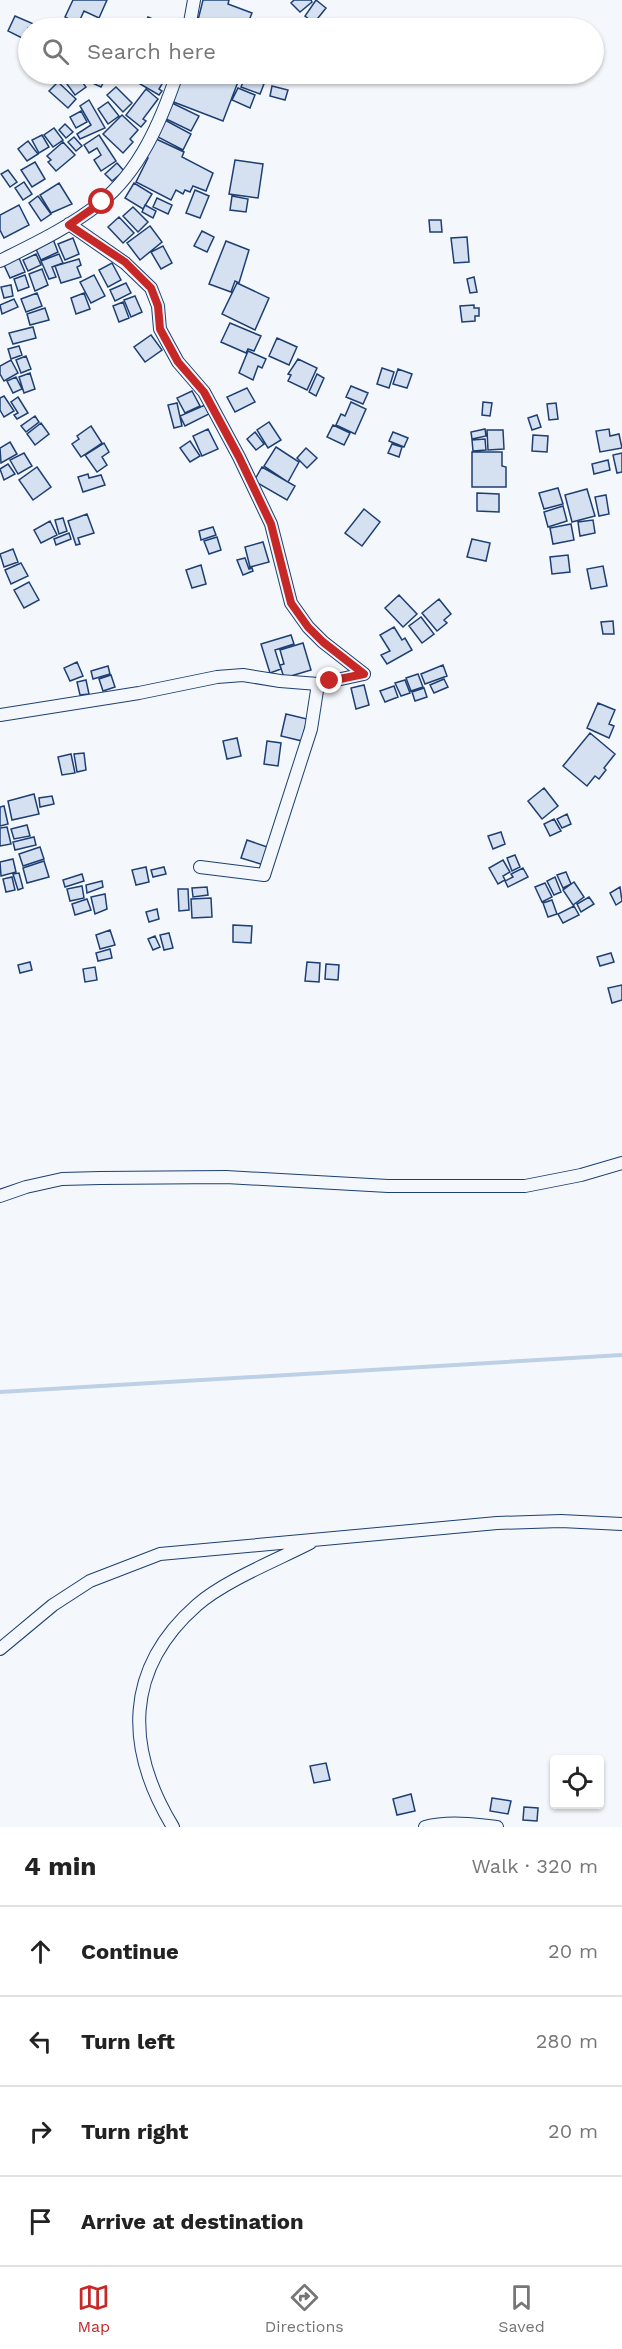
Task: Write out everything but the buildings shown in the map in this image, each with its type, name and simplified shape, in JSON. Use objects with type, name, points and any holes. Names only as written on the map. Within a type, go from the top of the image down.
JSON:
[{"type":"street","points":[[191,18],[194,0]]},
{"type":"street","points":[[0,261],[69,225],[102,202],[129,173],[148,144],[166,107],[174,84]]},
{"type":"street","points":[[0,715],[139,693],[217,677],[243,675],[318,684],[364,674],[315,635],[291,603],[271,524],[204,392],[178,362],[160,329],[158,306],[151,288],[125,262],[69,225]]},
{"type":"street","points":[[200,867],[264,875],[311,729],[318,684]]},
{"type":"street","points":[[0,1196],[26,1187],[62,1179],[100,1178],[226,1177],[388,1186],[525,1186],[581,1175],[622,1163]]},
{"type":"street","points":[[0,1649],[53,1605],[90,1581],[137,1561],[170,1553],[496,1522],[561,1521],[622,1524]]},
{"type":"street","points":[[173,1827],[158,1803],[143,1763],[138,1721],[140,1694],[148,1672],[176,1626],[198,1604],[217,1591],[314,1541]]},
{"type":"street","points":[[425,1827],[475,1824],[497,1827]]},
{"type":"waterway","points":[[0,1392],[622,1355]]},
{"type":"route","points":[[102,202],[69,225],[125,262],[151,288],[158,306],[160,329],[178,362],[204,392],[271,524],[291,603],[308,627],[323,642],[364,674],[330,681]]}]
